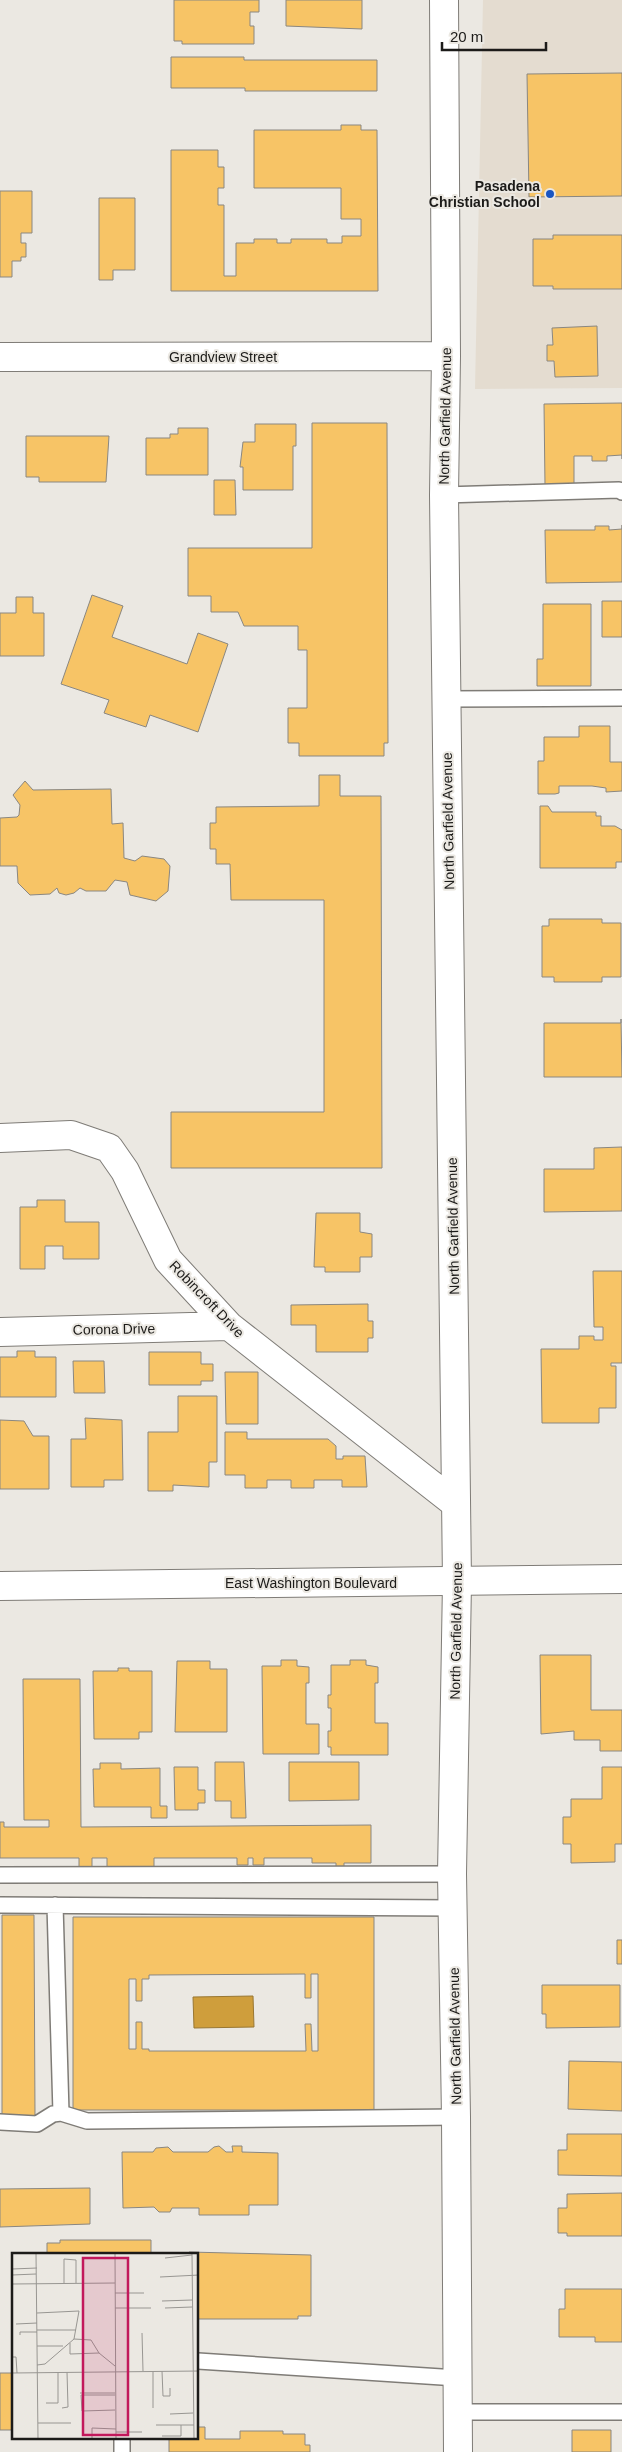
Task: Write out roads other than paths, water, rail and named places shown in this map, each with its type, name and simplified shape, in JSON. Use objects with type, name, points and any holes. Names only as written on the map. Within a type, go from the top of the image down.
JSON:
[{"type":"street","name":"North Garfield Avenue","points":[[444,0],[446,356],[444,496],[457,1582],[452,1874],[458,2452]]},
{"type":"street","name":"Grandview Street","points":[[0,357],[446,356]]},
{"type":"street","name":"Robincroft Drive","points":[[0,1138],[71,1135],[109,1148],[125,1171],[168,1260],[229,1326],[456,1504]]},
{"type":"street","name":"Corona Drive","points":[[0,1332],[229,1326]]},
{"type":"street","name":"East Washington Boulevard","points":[[0,1586],[622,1579]]},
{"type":"lane","points":[[444,496],[621,490]]},
{"type":"lane","points":[[446,699],[622,698]]},
{"type":"lane","points":[[0,1875],[452,1874]]},
{"type":"lane","points":[[0,1905],[453,1908]]},
{"type":"lane","points":[[55,1905],[61,2113]]},
{"type":"lane","points":[[0,2122],[37,2124],[53,2114],[61,2113],[87,2121],[456,2117]]},
{"type":"lane","points":[[199,2361],[457,2378]]},
{"type":"lane","points":[[458,2412],[622,2412]]},
{"type":"place","name":"Pasadena Christian School","points":[[550,194]]}]
